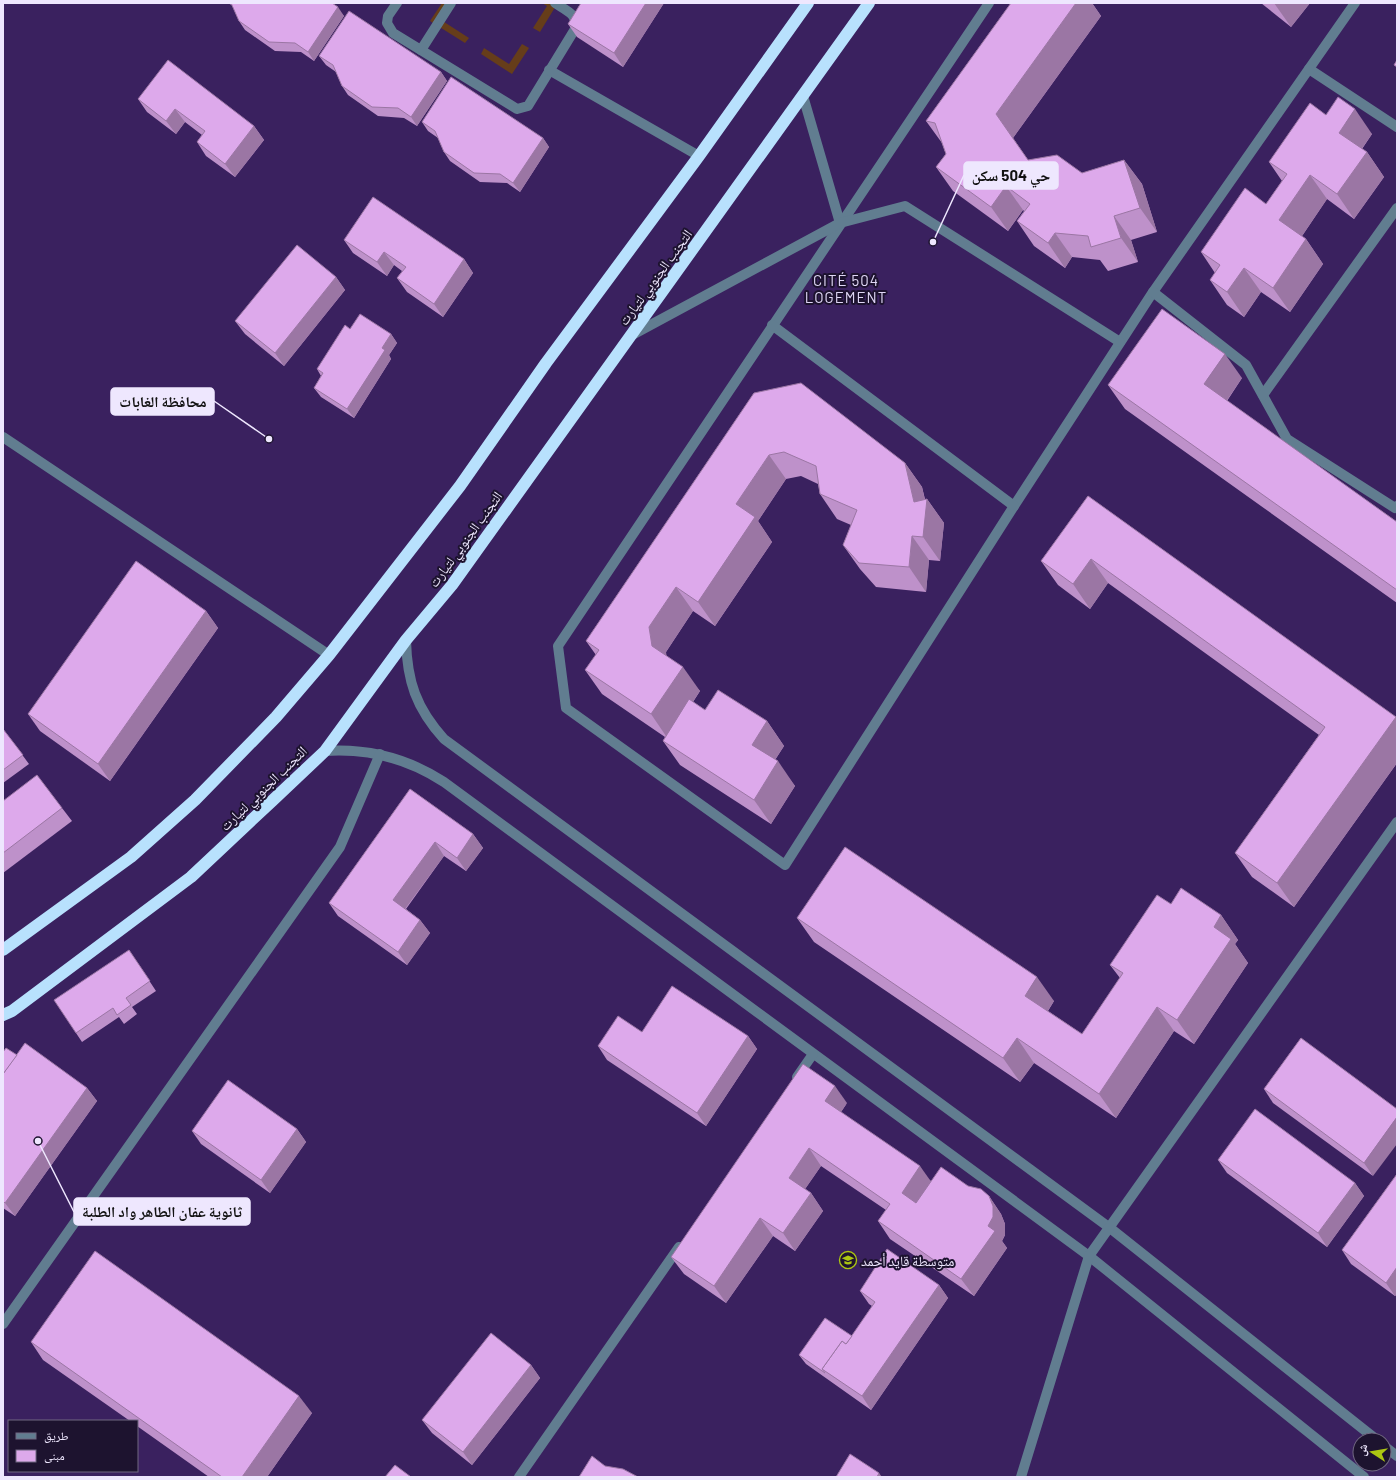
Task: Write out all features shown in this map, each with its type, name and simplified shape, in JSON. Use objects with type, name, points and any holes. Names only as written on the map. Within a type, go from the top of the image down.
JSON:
[{"type":"highway","points":[[3,950],[131,857],[195,800],[276,717],[329,655],[460,486],[546,364],[699,156],[808,3]]},
{"type":"highway","name":"التجنب الجنوبي لتيارت","points":[[3,1015],[12,1011],[106,942],[191,877],[324,750],[406,640],[452,585],[869,3]]},
{"type":"street","points":[[397,3],[388,16],[387,23],[389,29],[517,109],[528,106],[576,24],[573,14],[555,3]]},
{"type":"street","points":[[421,50],[451,3]]},
{"type":"street","points":[[989,3],[840,223],[558,646],[566,708],[785,864],[1153,292],[1355,3]]},
{"type":"street","points":[[1309,69],[1397,127]]},
{"type":"street","points":[[549,70],[699,156]]},
{"type":"street","points":[[803,96],[840,223]]},
{"type":"street","points":[[632,335],[840,223],[905,206],[1120,342]]},
{"type":"street","points":[[1263,396],[1397,208]]},
{"type":"street","points":[[1153,292],[1246,365],[1287,439],[1396,508],[1397,506]]},
{"type":"street","points":[[772,325],[1014,506]]},
{"type":"street","points":[[3,437],[329,655]]},
{"type":"street","points":[[406,640],[409,676],[414,694],[432,725],[444,739],[1110,1228],[1367,1432]]},
{"type":"street","points":[[324,750],[343,749],[380,754],[414,764],[444,782],[1089,1256],[1364,1477]]},
{"type":"street","points":[[3,1324],[340,847],[380,754]]},
{"type":"street","points":[[1021,1477],[1089,1256],[1397,822]]},
{"type":"street","points":[[791,1086],[813,1054]]},
{"type":"street","points":[[519,1477],[687,1236]]},
{"type":"shaded area","points":[[442,3],[452,3],[441,20],[469,38],[465,43],[430,21]]},
{"type":"shaded area","points":[[542,3],[557,4],[540,32],[533,28],[547,6]]},
{"type":"shaded area","points":[[522,44],[529,48],[512,74],[481,54],[484,48],[509,64]]},
{"type":"building","points":[[231,3],[332,3],[338,7],[308,52],[295,43],[269,42],[239,21]]},
{"type":"building","points":[[581,3],[646,3],[614,53],[568,24]]},
{"type":"building","points":[[1011,3],[1076,3],[996,114],[1028,160],[1057,155],[1082,173],[1124,160],[1140,208],[1114,216],[1121,238],[1091,247],[1088,236],[1055,233],[1048,243],[1017,221],[1030,204],[1006,186],[991,207],[936,167],[946,154],[935,123],[926,121]]},
{"type":"building","points":[[349,11],[441,72],[411,117],[398,108],[372,107],[342,86],[333,65],[319,56]]},
{"type":"building","points":[[168,60],[254,126],[225,164],[197,142],[205,131],[175,109],[166,121],[138,99]]},
{"type":"building","points":[[1397,60],[1397,67],[1394,65]]},
{"type":"building","points":[[451,77],[543,138],[513,183],[500,174],[474,173],[444,152],[435,131],[422,122]]},
{"type":"building","points":[[1338,97],[1355,109],[1339,133],[1367,152],[1337,194],[1310,175],[1279,220],[1306,239],[1273,288],[1244,268],[1227,292],[1210,280],[1220,265],[1201,252],[1245,188],[1266,204],[1287,174],[1269,162],[1310,103],[1326,115]]},
{"type":"building","points":[[373,197],[464,259],[434,304],[397,278],[406,267],[384,252],[377,262],[344,240]]},
{"type":"building","points":[[297,245],[336,277],[275,353],[235,321]]},
{"type":"building","points":[[1162,309],[1225,354],[1204,384],[1397,522],[1397,590],[1108,385]]},
{"type":"building","points":[[360,314],[391,334],[382,348],[385,350],[347,409],[314,388],[323,373],[317,369],[345,325],[350,329]]},
{"type":"building","points":[[801,383],[905,463],[914,502],[927,499],[923,537],[912,536],[909,567],[859,563],[843,545],[857,510],[820,494],[816,466],[784,452],[769,455],[736,504],[755,517],[698,602],[676,587],[649,627],[652,646],[683,667],[651,714],[585,670],[599,650],[586,641],[754,393]]},
{"type":"building","points":[[1088,496],[1396,717],[1277,883],[1235,853],[1325,727],[1091,559],[1073,584],[1041,561]]},
{"type":"building","points":[[136,561],[206,611],[98,764],[28,714]]},
{"type":"building","points":[[718,690],[767,721],[752,745],[778,761],[754,800],[663,741],[689,699],[705,710]]},
{"type":"building","points":[[3,729],[23,755],[3,770]]},
{"type":"building","points":[[37,775],[62,808],[3,853],[3,801]]},
{"type":"building","points":[[410,789],[473,834],[457,858],[435,842],[393,900],[420,920],[398,952],[329,903]]},
{"type":"building","points":[[845,847],[1037,977],[1025,996],[1082,1034],[1123,973],[1110,965],[1157,895],[1171,904],[1181,888],[1221,915],[1214,927],[1231,939],[1177,1020],[1157,1007],[1099,1094],[1017,1038],[1003,1058],[797,918]]},
{"type":"building","points":[[129,950],[150,981],[126,998],[131,1005],[117,1015],[113,1008],[76,1033],[54,1000]]},
{"type":"building","points":[[672,986],[748,1036],[697,1113],[598,1046],[618,1016],[642,1032]]},
{"type":"building","points":[[1301,1038],[1397,1109],[1397,1117],[1364,1163],[1264,1089]]},
{"type":"building","points":[[25,1043],[87,1088],[5,1203],[3,1201],[3,1074]]},
{"type":"building","points":[[6,1048],[17,1055],[3,1074],[3,1052]]},
{"type":"building","points":[[803,1064],[835,1086],[825,1101],[920,1166],[902,1193],[916,1203],[941,1167],[968,1186],[981,1189],[989,1196],[993,1206],[993,1217],[988,1226],[995,1231],[961,1279],[878,1221],[890,1204],[809,1148],[789,1178],[811,1193],[783,1233],[760,1218],[714,1286],[671,1257]]},
{"type":"building","points":[[228,1080],[297,1129],[261,1180],[192,1131]]},
{"type":"building","points":[[1255,1109],[1355,1183],[1318,1233],[1218,1160]]},
{"type":"building","points":[[1397,1174],[1397,1267],[1386,1283],[1342,1250]]},
{"type":"building","points":[[887,1249],[939,1285],[862,1396],[822,1369],[842,1341],[846,1344],[875,1302],[860,1291]]},
{"type":"building","points":[[95,1251],[299,1396],[242,1477],[222,1477],[31,1342]]},
{"type":"building","points":[[825,1318],[852,1336],[846,1344],[842,1341],[822,1369],[825,1373],[799,1355]]},
{"type":"building","points":[[491,1333],[531,1365],[463,1452],[422,1420]]},
{"type":"building","points":[[850,1454],[879,1473],[877,1477],[836,1477]]},
{"type":"building","points":[[592,1456],[605,1466],[623,1469],[638,1477],[579,1477]]},
{"type":"building","points":[[395,1465],[411,1477],[385,1477]]},
{"type":"place","name":"حي 504 سكن","points":[[933,242]]},
{"type":"place","name":"محافظة الغابات","points":[[269,439]]},
{"type":"place","name":"ثانوية عفان الطاهر واد الطلبة","points":[[38,1141]]},
{"type":"place","name":"متوسطة قايد أحمد","points":[[848,1260]]},
{"type":"district","name":"CITÉ 504 LOGEMENT","points":[[846,288]]}]
